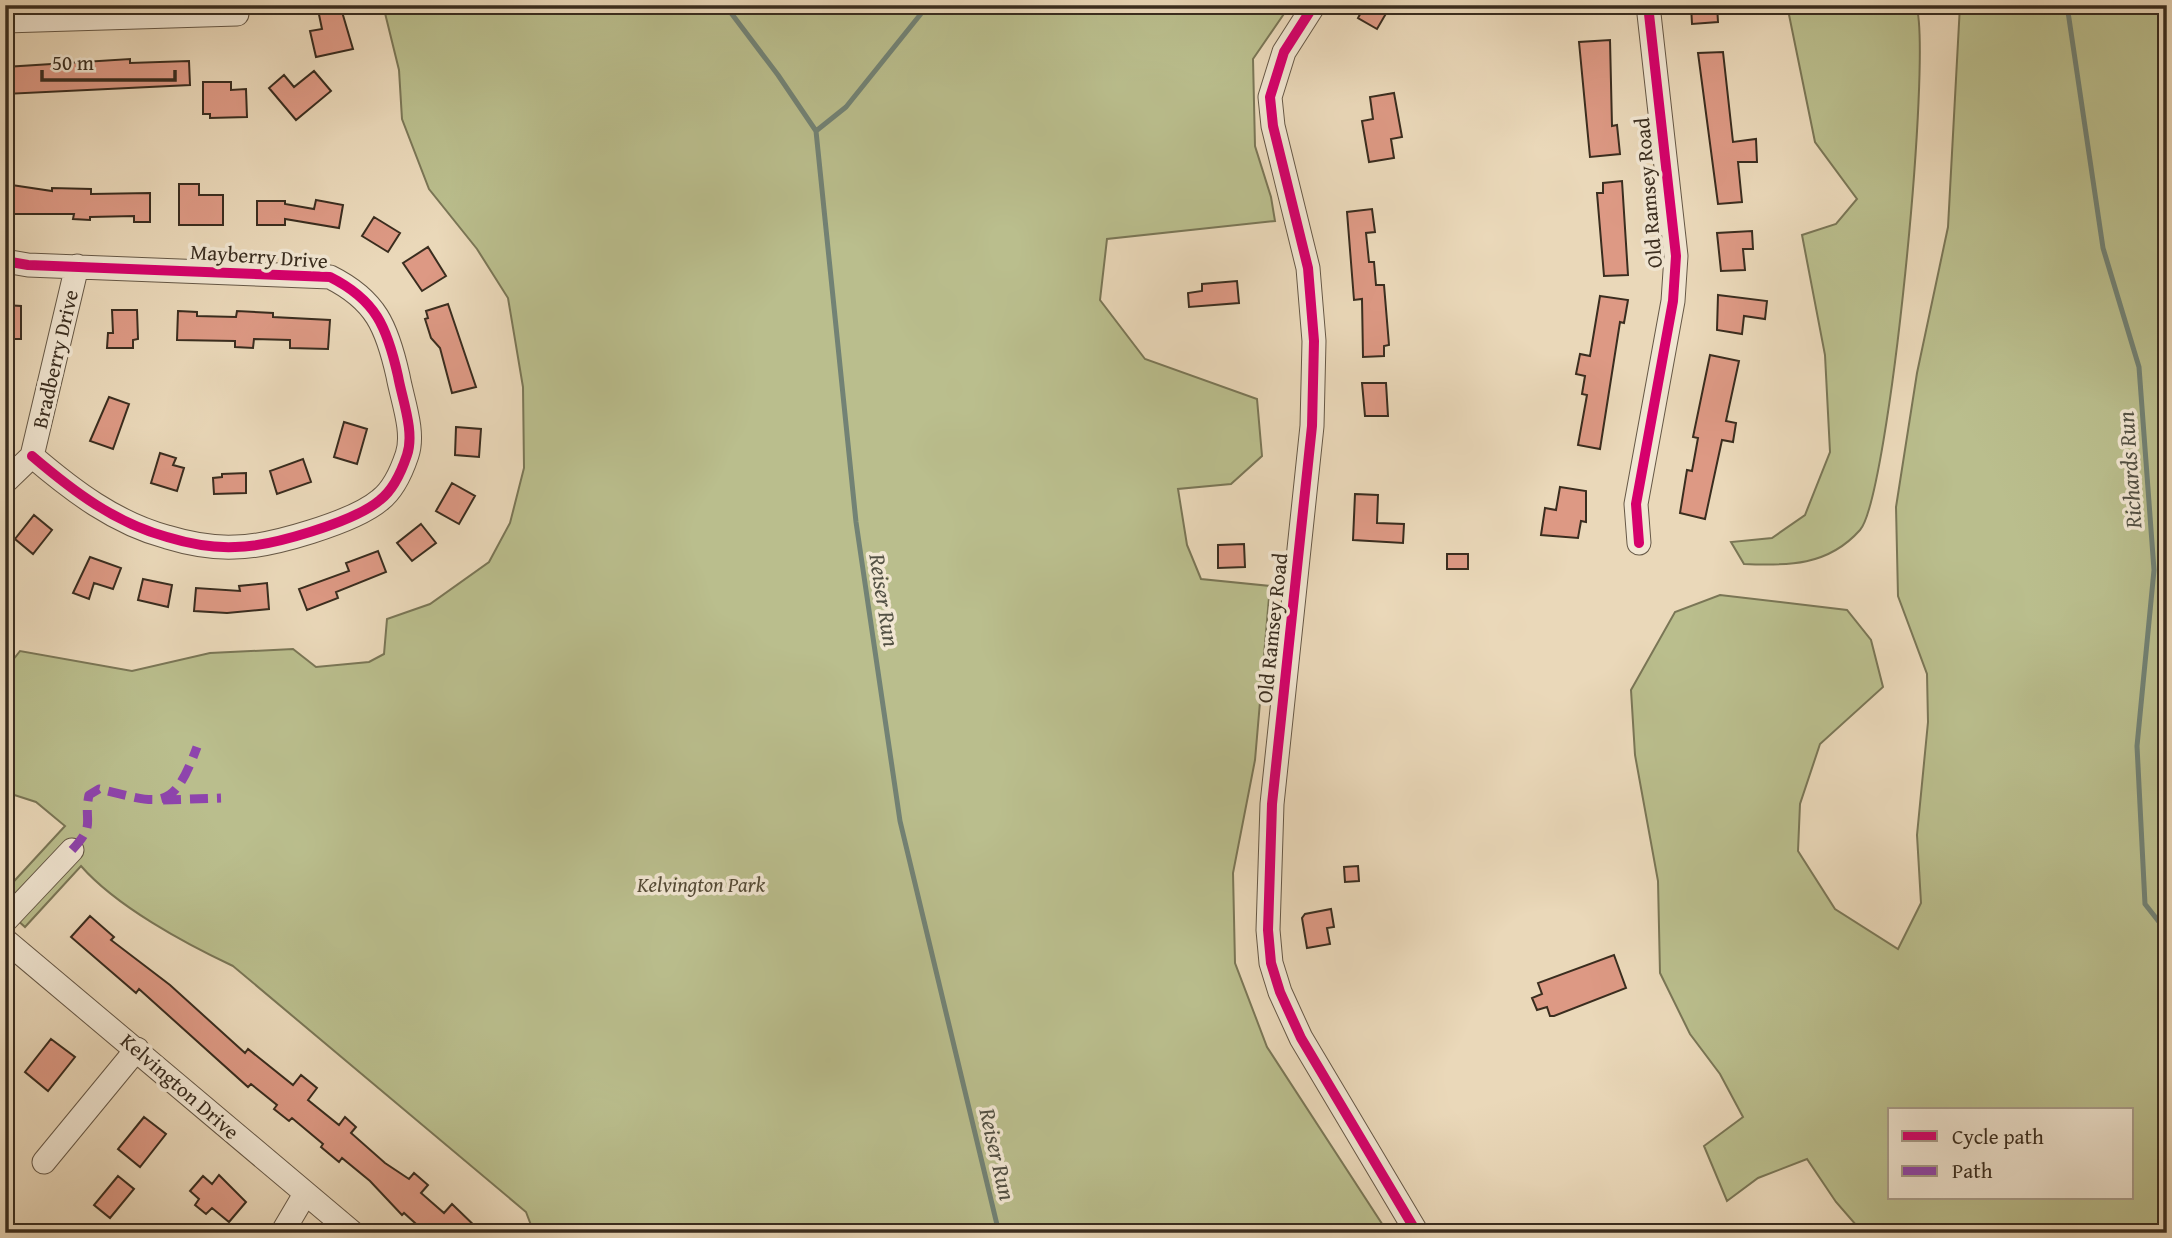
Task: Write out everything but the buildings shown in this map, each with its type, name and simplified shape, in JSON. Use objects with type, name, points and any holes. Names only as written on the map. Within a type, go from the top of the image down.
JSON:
[{"type":"street","name":"Old Ramsey Road","points":[[1314,5],[1284,52],[1270,97],[1273,127],[1308,268],[1314,341],[1312,426],[1272,804],[1268,930],[1271,963],[1280,992],[1301,1038],[1417,1233]]},
{"type":"street","name":"Old Ramsey Road","points":[[1639,543],[1636,504],[1673,301],[1676,256],[1648,5]]},
{"type":"street","points":[[5,21],[237,13]]},
{"type":"street","name":"Mayberry Drive","points":[[5,261],[28,265],[330,277],[351,288],[374,310],[390,342],[408,426],[408,452],[397,479],[382,499],[357,516],[294,536],[238,548],[201,546],[134,526],[76,494],[32,456]]},
{"type":"street","name":"Bradberry Drive","points":[[5,482],[32,456],[77,266]]},
{"type":"street","points":[[5,921],[72,850]]},
{"type":"street","name":"Kelvington Drive","points":[[5,940],[353,1233]]},
{"type":"street","points":[[44,1162],[137,1049]]},
{"type":"street","points":[[282,1233],[305,1194]]},
{"type":"green space","name":"Kelvington Park","points":[[383,5],[1290,5],[1253,59],[1255,146],[1271,197],[1275,221],[1107,239],[1100,300],[1145,359],[1257,399],[1262,456],[1231,484],[1178,489],[1187,545],[1201,579],[1270,586],[1255,760],[1233,873],[1235,963],[1267,1047],[1388,1233],[534,1233],[526,1212],[233,966],[173,935],[132,909],[81,866],[25,927],[5,909],[5,891],[65,826],[36,802],[5,792],[5,670],[20,651],[132,671],[210,653],[293,649],[316,667],[369,662],[384,654],[387,619],[430,604],[489,562],[510,523],[524,468],[523,387],[508,298],[477,249],[429,189],[402,119],[399,70]]},
{"type":"green space","points":[[1787,5],[1916,5],[1920,40],[1919,102],[1913,183],[1895,362],[1883,441],[1871,500],[1860,530],[1835,551],[1821,557],[1792,564],[1744,564],[1731,542],[1772,538],[1805,515],[1830,452],[1825,355],[1802,235],[1836,224],[1857,199],[1815,142]]},
{"type":"green space","points":[[1960,5],[2167,5],[2167,1233],[1863,1233],[1836,1202],[1807,1159],[1758,1178],[1727,1201],[1704,1146],[1743,1117],[1720,1074],[1690,1034],[1660,973],[1658,881],[1635,755],[1631,690],[1675,612],[1720,595],[1847,610],[1871,640],[1883,687],[1820,744],[1800,804],[1798,851],[1835,909],[1898,949],[1921,903],[1917,835],[1928,722],[1927,674],[1898,596],[1896,507],[1917,373],[1948,227]]},
{"type":"waterway","name":"Reiser Run","points":[[725,5],[816,131],[856,522],[900,821],[999,1233]]},
{"type":"waterway","name":"Reiser Run","points":[[816,131],[846,107],[928,5]]},
{"type":"waterway","name":"Richards Run","points":[[2067,5],[2103,248],[2139,367],[2154,570],[2137,746],[2145,904],[2167,932]]},
{"type":"marked path","points":[[72,850],[87,828],[89,795],[99,789],[137,798],[162,798],[180,784],[197,747]]},
{"type":"marked path","points":[[163,800],[221,798]]},
{"type":"cycle path","points":[[1314,5],[1284,52],[1270,97],[1273,126],[1308,268],[1314,341],[1312,426],[1272,804],[1268,930],[1271,963],[1280,992],[1301,1038],[1417,1233]]},
{"type":"cycle path","points":[[1639,543],[1636,504],[1673,301],[1676,256],[1648,5]]},
{"type":"cycle path","points":[[5,261],[28,265],[330,277],[358,295],[384,329],[398,376],[410,436],[407,455],[396,479],[385,496],[368,508],[311,532],[269,543],[235,547],[184,542],[130,523],[95,504],[32,456]]}]
